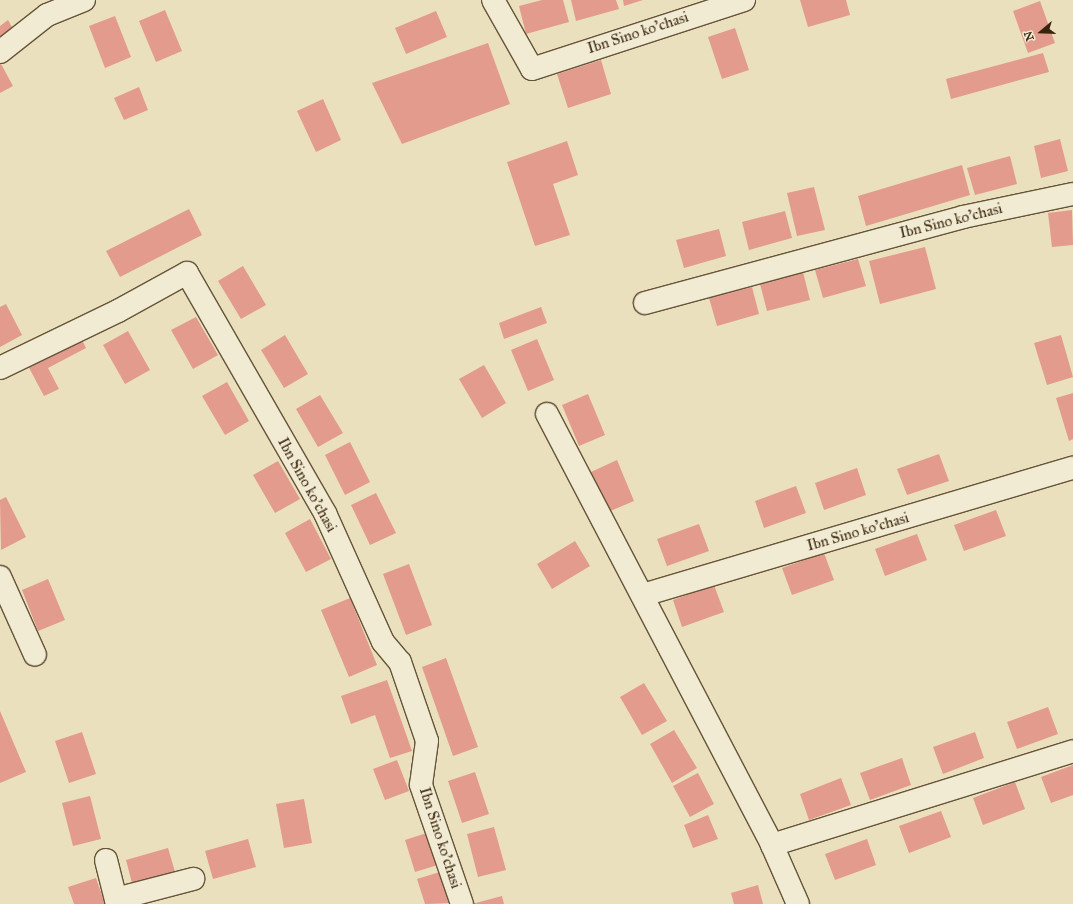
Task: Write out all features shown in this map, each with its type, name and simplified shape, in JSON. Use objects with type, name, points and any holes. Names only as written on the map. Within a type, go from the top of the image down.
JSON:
[{"type":"street","points":[[0,52],[47,16],[84,0]]},
{"type":"street","name":"Ibn Sino ko'chasi","points":[[493,0],[532,69],[744,0]]},
{"type":"street","name":"Ibn Sino ko'chasi","points":[[645,302],[962,217],[1073,194]]},
{"type":"street","name":"Ibn Sino ko'chasi","points":[[0,368],[118,311],[187,273],[325,514],[383,642],[400,662],[427,741],[421,785],[462,904]]},
{"type":"street","points":[[547,414],[643,595],[772,845],[798,904]]},
{"type":"street","name":"Ibn Sino ko'chasi","points":[[643,595],[1073,468]]},
{"type":"street","points":[[0,577],[35,656]]},
{"type":"street","points":[[772,845],[1073,751]]},
{"type":"street","points":[[106,860],[116,902],[193,879]]},
{"type":"building","points":[[542,0],[563,0],[569,22],[526,34],[519,6]]},
{"type":"building","points":[[571,0],[616,0],[619,9],[576,21]]},
{"type":"building","points":[[623,0],[643,0],[624,6]]},
{"type":"building","points":[[800,0],[846,0],[850,15],[808,27]]},
{"type":"building","points":[[1040,1],[1055,43],[1028,53],[1013,11]]},
{"type":"building","points":[[165,10],[182,51],[156,62],[139,21]]},
{"type":"building","points":[[436,11],[447,37],[406,54],[395,28]]},
{"type":"building","points":[[115,16],[131,57],[105,68],[89,26]]},
{"type":"building","points":[[8,20],[13,29],[0,40],[0,26]]},
{"type":"building","points":[[735,28],[749,70],[722,79],[708,37]]},
{"type":"building","points":[[488,43],[510,104],[402,144],[372,83]]},
{"type":"building","points":[[1043,53],[1049,72],[951,99],[946,79]]},
{"type":"building","points":[[601,60],[611,94],[568,108],[557,74]]},
{"type":"building","points":[[0,62],[13,86],[0,93]]},
{"type":"building","points":[[139,87],[148,110],[124,120],[114,98]]},
{"type":"building","points":[[323,99],[341,140],[316,152],[297,111]]},
{"type":"building","points":[[1060,139],[1068,171],[1041,178],[1034,146]]},
{"type":"building","points":[[567,141],[578,175],[553,184],[570,235],[535,246],[507,162]]},
{"type":"building","points":[[1010,156],[1017,184],[975,195],[967,168]]},
{"type":"building","points":[[962,165],[970,195],[866,226],[858,196]]},
{"type":"building","points":[[814,187],[825,230],[797,236],[787,193]]},
{"type":"building","points":[[189,209],[202,235],[120,277],[106,251]]},
{"type":"building","points":[[1072,210],[1073,245],[1052,247],[1048,213]]},
{"type":"building","points":[[785,211],[792,238],[749,250],[742,222]]},
{"type":"building","points":[[719,229],[726,256],[684,268],[676,240]]},
{"type":"building","points":[[925,247],[936,289],[880,304],[869,261]]},
{"type":"building","points":[[858,259],[866,286],[823,298],[815,270]]},
{"type":"building","points":[[243,266],[266,305],[241,319],[218,281]]},
{"type":"building","points":[[803,272],[810,300],[767,311],[760,284]]},
{"type":"building","points":[[752,287],[759,314],[717,326],[709,298]]},
{"type":"building","points":[[6,304],[22,335],[0,347],[0,307]]},
{"type":"building","points":[[541,307],[547,323],[504,339],[499,323]]},
{"type":"building","points":[[196,317],[218,355],[193,369],[171,330]]},
{"type":"building","points":[[128,331],[150,370],[125,384],[103,345]]},
{"type":"building","points":[[285,335],[308,374],[284,388],[261,350]]},
{"type":"building","points":[[1061,335],[1073,377],[1047,385],[1034,343]]},
{"type":"building","points":[[80,336],[86,348],[48,368],[59,389],[44,396],[27,364]]},
{"type":"building","points":[[537,339],[554,380],[528,391],[511,350]]},
{"type":"building","points":[[484,365],[506,403],[482,418],[459,379]]},
{"type":"building","points":[[227,382],[249,421],[225,435],[202,396]]},
{"type":"building","points":[[1073,393],[1073,439],[1069,441],[1056,398]]},
{"type":"building","points":[[588,394],[605,435],[579,446],[562,405]]},
{"type":"building","points":[[320,395],[343,433],[318,447],[296,409]]},
{"type":"building","points":[[350,442],[370,482],[345,495],[325,455]]},
{"type":"building","points":[[939,454],[949,481],[907,495],[897,469]]},
{"type":"building","points":[[617,460],[634,501],[608,512],[591,472]]},
{"type":"building","points":[[278,461],[300,499],[275,513],[253,475]]},
{"type":"building","points":[[857,468],[866,495],[824,510],[815,483]]},
{"type":"building","points":[[796,486],[806,513],[764,528],[755,501]]},
{"type":"building","points":[[376,493],[396,533],[370,545],[351,505]]},
{"type":"building","points":[[6,497],[26,537],[1,550],[0,500]]},
{"type":"building","points":[[996,510],[1006,536],[964,551],[954,525]]},
{"type":"building","points":[[310,519],[331,559],[306,572],[285,533]]},
{"type":"building","points":[[699,524],[709,551],[667,566],[657,539]]},
{"type":"building","points":[[917,534],[927,560],[885,576],[875,549]]},
{"type":"building","points":[[575,541],[590,566],[552,589],[537,564]]},
{"type":"building","points":[[824,553],[834,580],[792,595],[782,568]]},
{"type":"building","points":[[409,564],[432,625],[406,635],[383,574]]},
{"type":"building","points":[[48,579],[65,620],[38,631],[22,590]]},
{"type":"building","points":[[714,585],[724,612],[682,627],[673,600]]},
{"type":"building","points":[[350,598],[377,665],[349,677],[321,610]]},
{"type":"building","points":[[446,658],[478,747],[453,756],[422,667]]},
{"type":"building","points":[[387,680],[412,751],[390,758],[375,715],[351,724],[341,696]]},
{"type":"building","points":[[644,683],[667,721],[642,735],[620,697]]},
{"type":"building","points":[[1048,707],[1058,734],[1017,749],[1007,722]]},
{"type":"building","points":[[0,711],[26,772],[0,783]]},
{"type":"building","points":[[674,730],[697,768],[672,783],[650,744]]},
{"type":"building","points":[[82,732],[96,774],[69,783],[55,741]]},
{"type":"building","points":[[975,732],[984,758],[943,774],[933,747]]},
{"type":"building","points":[[902,758],[911,785],[870,800],[860,773]]},
{"type":"building","points":[[397,760],[409,791],[385,800],[373,769]]},
{"type":"building","points":[[1073,765],[1073,795],[1051,803],[1041,777]]},
{"type":"building","points":[[475,772],[489,814],[462,823],[448,781]]},
{"type":"building","points":[[698,773],[714,804],[690,817],[673,786]]},
{"type":"building","points":[[841,778],[851,805],[809,820],[800,794]]},
{"type":"building","points":[[1015,782],[1025,809],[983,825],[973,798]]},
{"type":"building","points":[[90,796],[101,839],[73,846],[62,803]]},
{"type":"building","points":[[304,799],[312,843],[284,848],[276,804]]},
{"type":"building","points":[[941,811],[951,837],[909,853],[899,826]]},
{"type":"building","points":[[708,815],[718,839],[693,848],[684,825]]},
{"type":"building","points":[[494,827],[506,870],[478,877],[467,834]]},
{"type":"building","points":[[430,832],[441,864],[415,872],[405,840]]},
{"type":"building","points":[[248,839],[256,867],[213,879],[205,851]]},
{"type":"building","points":[[867,839],[876,865],[835,880],[825,854]]},
{"type":"building","points":[[168,848],[176,875],[133,887],[126,860]]},
{"type":"building","points":[[443,871],[453,903],[425,904],[417,879]]},
{"type":"building","points":[[96,878],[105,904],[74,904],[68,887]]},
{"type":"building","points":[[758,885],[763,904],[734,904],[731,893]]},
{"type":"building","points":[[502,896],[504,904],[472,904]]}]
